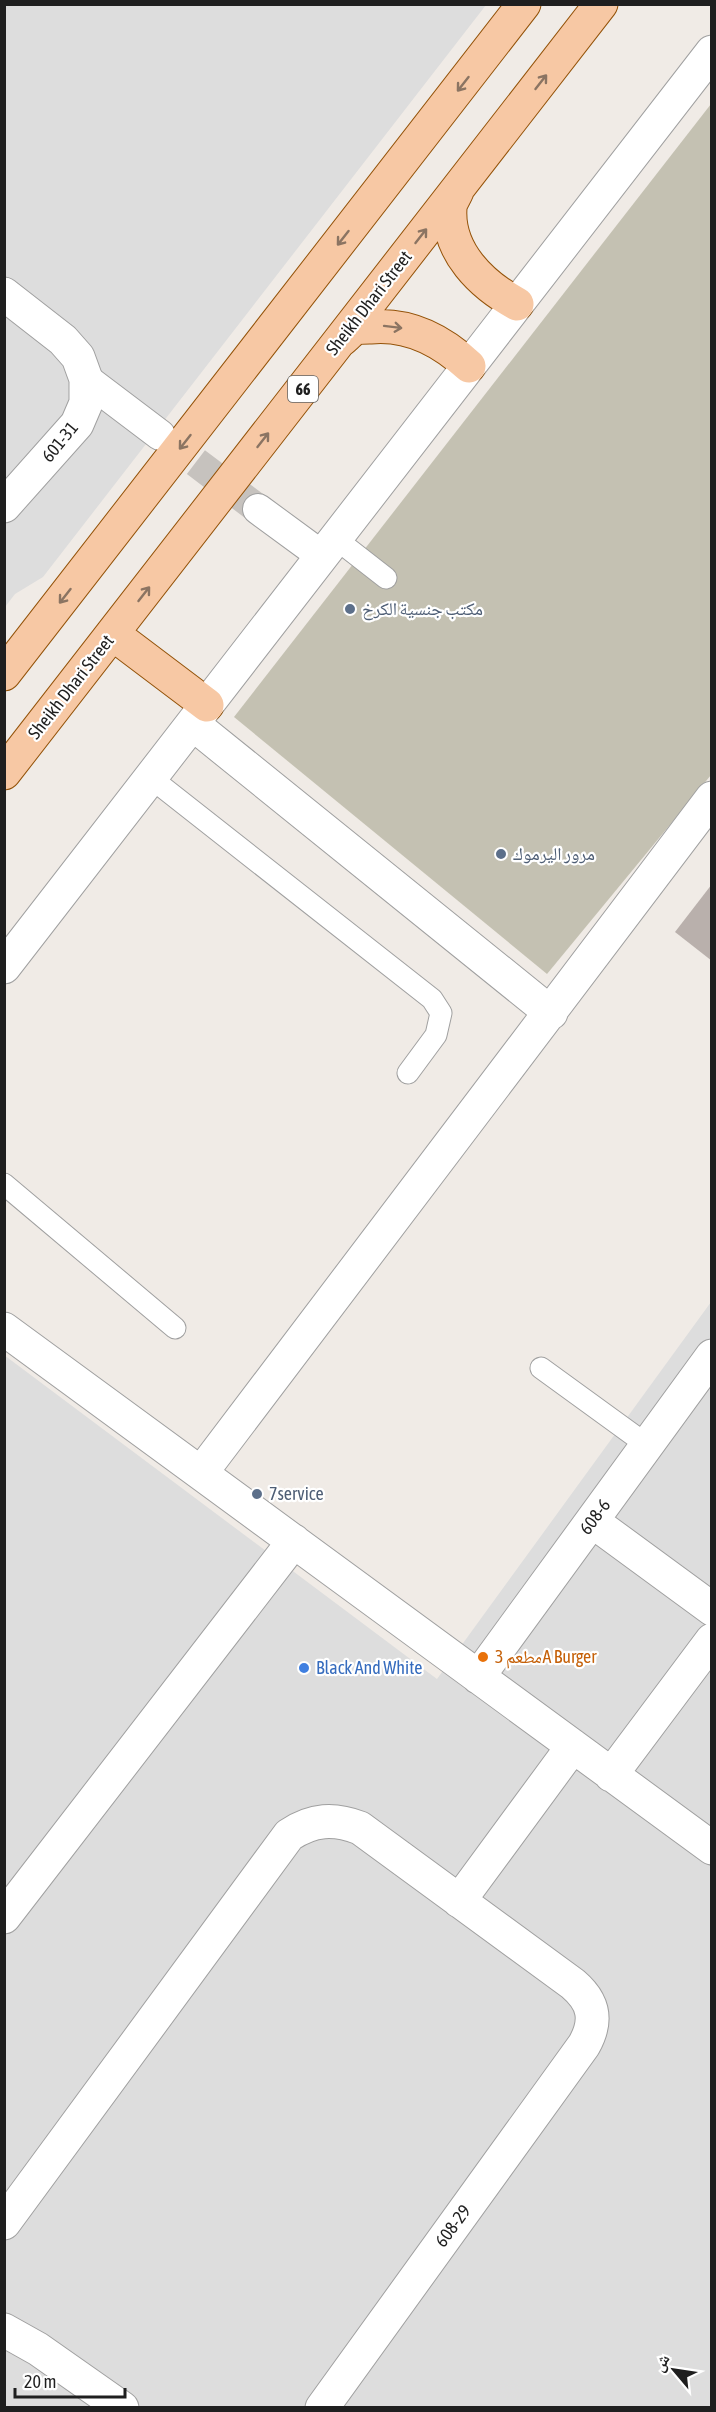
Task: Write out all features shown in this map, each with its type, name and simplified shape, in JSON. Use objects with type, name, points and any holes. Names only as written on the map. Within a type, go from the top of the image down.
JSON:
[{"type":"main road","points":[[4,674],[524,4]]},
{"type":"main road","name":"Sheikh Dhari Street","points":[[4,773],[601,4]]},
{"type":"main road","points":[[459,188],[450,207],[453,232],[462,255],[477,276],[495,292],[517,304]]},
{"type":"main road","points":[[340,341],[356,328],[381,326],[405,328],[444,345],[469,366]]},
{"type":"main road","points":[[113,634],[200,714]]},
{"type":"street","points":[[4,967],[711,52]]},
{"type":"street","name":"601-31","points":[[4,294],[63,340],[78,357],[86,380],[86,403],[77,424],[4,506]]},
{"type":"street","points":[[86,380],[160,435]]},
{"type":"street","points":[[258,509],[329,548]]},
{"type":"street","points":[[200,714],[551,1013]]},
{"type":"street","points":[[201,1473],[551,1013],[711,798]]},
{"type":"street","points":[[4,1329],[711,1848]]},
{"type":"street","name":"608-6","points":[[478,1677],[711,1356]]},
{"type":"street","points":[[592,1521],[711,1609]]},
{"type":"street","points":[[4,1917],[294,1541]]},
{"type":"street","points":[[611,1774],[711,1640]]},
{"type":"street","points":[[459,1901],[573,1746]]},
{"type":"street","name":"608-29","points":[[4,2223],[289,1835],[307,1825],[327,1821],[344,1822],[360,1828],[584,1993],[593,2019],[591,2033],[584,2045],[322,2408]]},
{"type":"street","points":[[4,2330],[38,2349],[122,2408]]},
{"type":"lane","points":[[329,548],[386,578]]},
{"type":"lane","points":[[151,778],[432,999],[441,1013],[436,1035],[408,1073]]},
{"type":"lane","points":[[4,1184],[175,1328]]},
{"type":"lane","points":[[541,1368],[647,1445]]},
{"type":"shaded area","points":[[5,5],[486,5],[43,577],[15,594],[5,607]]},
{"type":"shaded area","points":[[711,104],[711,775],[547,974],[234,717]]},
{"type":"shaded area","points":[[711,1302],[711,2407],[5,2407],[4,1355],[437,1679]]},
{"type":"building","points":[[712,884],[712,961],[675,932]]},
{"type":"tunnel","points":[[160,435],[258,509]]},
{"type":"place","name":"مكتب جنسية الكرخ","points":[[350,609]]},
{"type":"place","name":"مرور اليرموك","points":[[501,854]]},
{"type":"place","name":"7service","points":[[257,1494]]},
{"type":"place","name":"مطعم 3A Burger","points":[[483,1657]]},
{"type":"place","name":"Black And White","points":[[304,1668]]}]
